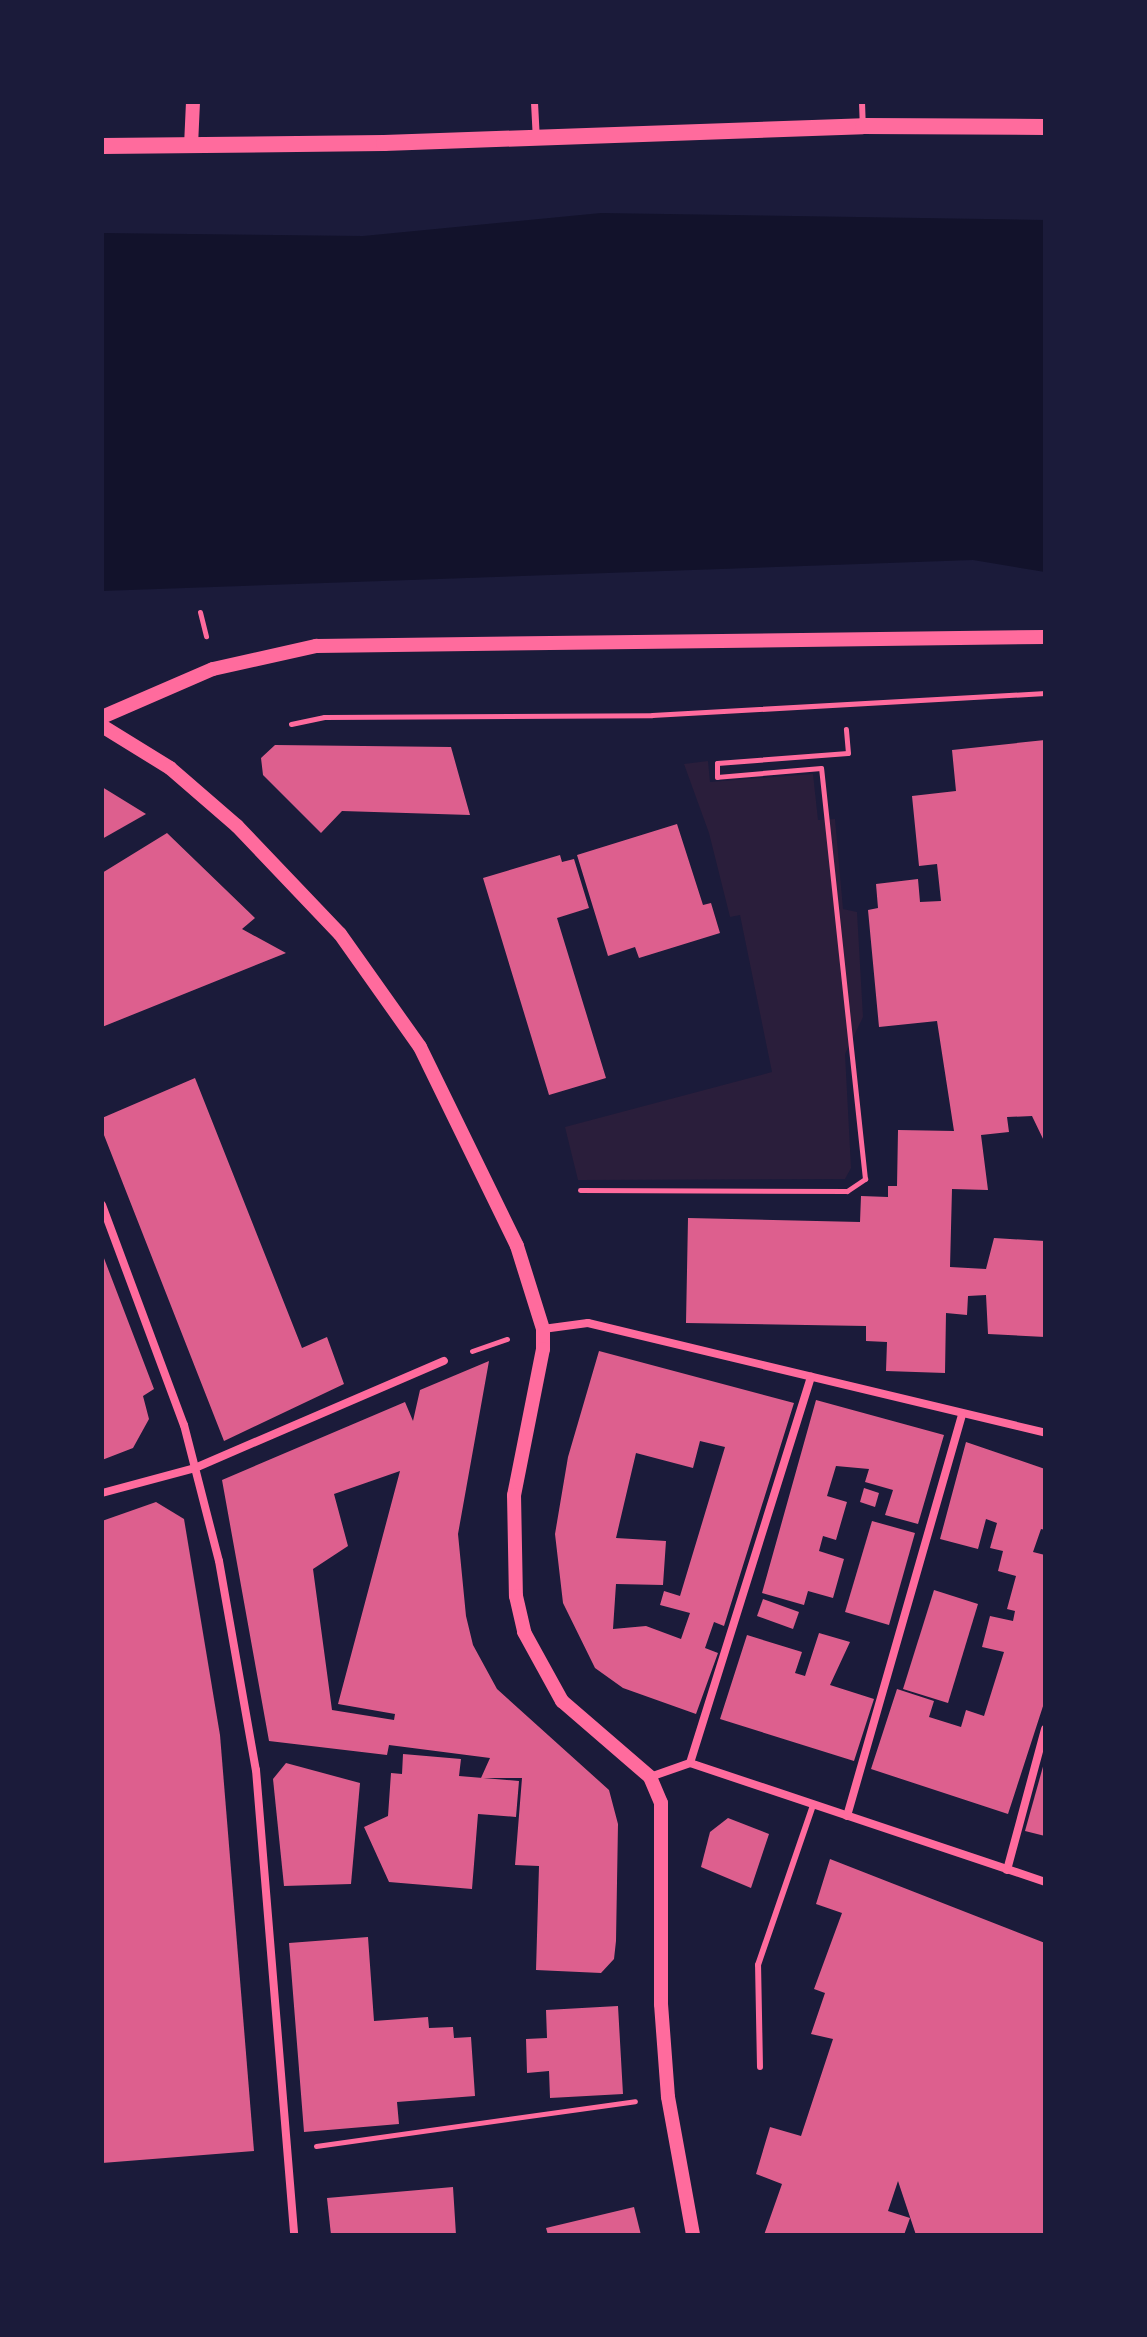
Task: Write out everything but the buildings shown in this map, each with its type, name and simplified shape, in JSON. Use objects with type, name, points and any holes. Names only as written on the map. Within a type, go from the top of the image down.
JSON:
[{"type":"main road","points":[[102,146],[863,126],[1045,127]]},
{"type":"street","points":[[191,146],[193,102]]},
{"type":"street","points":[[534,102],[536,135]]},
{"type":"street","points":[[102,717],[213,669],[316,646],[1045,637]]},
{"type":"street","points":[[102,726],[146,751],[227,817],[340,934],[420,1047],[451,1103],[517,1246],[543,1329],[511,1530],[524,1632],[562,1701],[650,1777],[661,1803],[661,2004],[668,2097],[693,2235]]},
{"type":"street","points":[[102,1205],[184,1425],[219,1561],[256,1770],[294,2235]]},
{"type":"street","points":[[543,1329],[588,1323],[1045,1433]]},
{"type":"street","points":[[102,1493],[195,1468],[444,1361]]},
{"type":"street","points":[[690,1763],[811,1377]]},
{"type":"street","points":[[847,1816],[962,1414]]},
{"type":"street","points":[[1007,1870],[1045,1729]]},
{"type":"street","points":[[650,1777],[690,1763],[1045,1882]]},
{"type":"lane","points":[[862,102],[863,126]]},
{"type":"lane","points":[[760,2067],[758,1965],[813,1805]]},
{"type":"path","points":[[200,612],[207,641]]},
{"type":"path","points":[[291,724],[324,717],[610,717],[1045,693]]},
{"type":"path","points":[[580,1190],[847,1191],[865,1179],[821,768],[717,777],[717,763],[848,753],[846,729]]},
{"type":"path","points":[[325,2145],[619,2103]]},
{"type":"shaded area","points":[[601,213],[1045,220],[1045,572],[973,560],[102,591],[102,233],[363,236]]},
{"type":"shaded area","points":[[708,761],[710,782],[813,774],[818,820],[835,819],[843,909],[857,912],[863,1017],[845,1054],[851,1168],[845,1179],[578,1180],[565,1127],[772,1072],[740,915],[730,917],[709,833],[684,764]]}]
